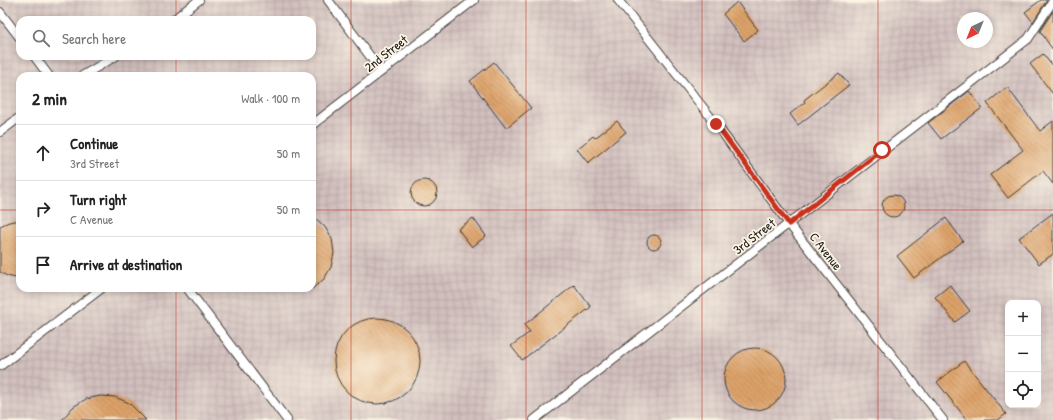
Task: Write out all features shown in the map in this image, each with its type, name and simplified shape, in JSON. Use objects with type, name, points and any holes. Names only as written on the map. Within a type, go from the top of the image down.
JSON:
[{"type":"lane","points":[[178,16],[199,0]]},
{"type":"lane","points":[[328,0],[381,71]]},
{"type":"lane","name":"2nd Street","points":[[316,122],[474,0]]},
{"type":"lane","name":"C Avenue","points":[[618,0],[716,124],[789,224],[943,420]]},
{"type":"lane","name":"3rd Street","points":[[534,420],[1028,38],[1053,1]]},
{"type":"lane","points":[[0,12],[16,33]]},
{"type":"lane","points":[[37,60],[46,72]]},
{"type":"lane","points":[[89,72],[109,60]]},
{"type":"lane","points":[[0,132],[16,120]]},
{"type":"lane","points":[[0,366],[97,292]]},
{"type":"lane","points":[[189,292],[287,420]]},
{"type":"shaded area","points":[[0,0],[1053,0],[1053,420],[0,420]]},
{"type":"building","points":[[1041,0],[1047,0],[1033,22],[1025,12]]},
{"type":"building","points":[[737,2],[758,30],[744,41],[723,14]]},
{"type":"building","points":[[1053,11],[1053,50],[1040,31]]},
{"type":"building","points":[[1043,54],[1053,67],[1053,94],[1030,64]]},
{"type":"building","points":[[494,62],[531,108],[506,128],[470,81]]},
{"type":"building","points":[[839,73],[849,85],[798,125],[790,114],[805,102],[804,100]]},
{"type":"building","points":[[1007,87],[1040,131],[1053,121],[1053,184],[1043,171],[1008,198],[990,175],[1023,150],[987,103]]},
{"type":"building","points":[[969,91],[982,108],[941,139],[928,123]]},
{"type":"building","points":[[617,121],[626,132],[588,163],[577,149],[593,136],[595,138]]},
{"type":"building","points":[[424,180],[433,184],[437,193],[433,202],[424,206],[415,202],[411,193],[415,184]]},
{"type":"building","points":[[893,195],[901,198],[904,206],[901,214],[893,217],[885,214],[882,206],[885,198]]},
{"type":"building","points":[[1053,213],[1053,254],[1039,264],[1019,238]]},
{"type":"building","points":[[473,218],[486,236],[472,247],[458,229]]},
{"type":"building","points":[[946,218],[963,241],[914,278],[897,256]]},
{"type":"building","points":[[316,219],[325,227],[332,239],[334,253],[331,267],[324,279],[316,286]]},
{"type":"building","points":[[16,221],[16,278],[7,276],[0,272],[0,226]]},
{"type":"building","points":[[651,235],[657,235],[661,239],[661,245],[657,249],[651,249],[647,245],[647,239]]},
{"type":"building","points":[[574,285],[591,307],[522,360],[511,346],[530,332],[524,325]]},
{"type":"building","points":[[950,285],[970,311],[955,322],[935,297]]},
{"type":"building","points":[[377,318],[393,321],[401,325],[413,337],[417,345],[420,361],[417,377],[413,385],[401,397],[393,401],[377,404],[361,401],[353,397],[341,385],[337,377],[334,361],[337,345],[341,337],[353,325],[361,321]]},
{"type":"building","points":[[749,348],[761,348],[777,357],[784,367],[786,379],[784,391],[777,401],[761,410],[749,410],[738,405],[729,396],[724,385],[724,373],[729,362],[738,353]]},
{"type":"building","points":[[964,361],[1006,414],[998,420],[967,420],[937,382]]},
{"type":"building","points":[[100,396],[115,397],[129,403],[146,420],[62,420],[73,407],[86,399]]},
{"type":"route","points":[[716,124],[789,224],[882,150]]}]
